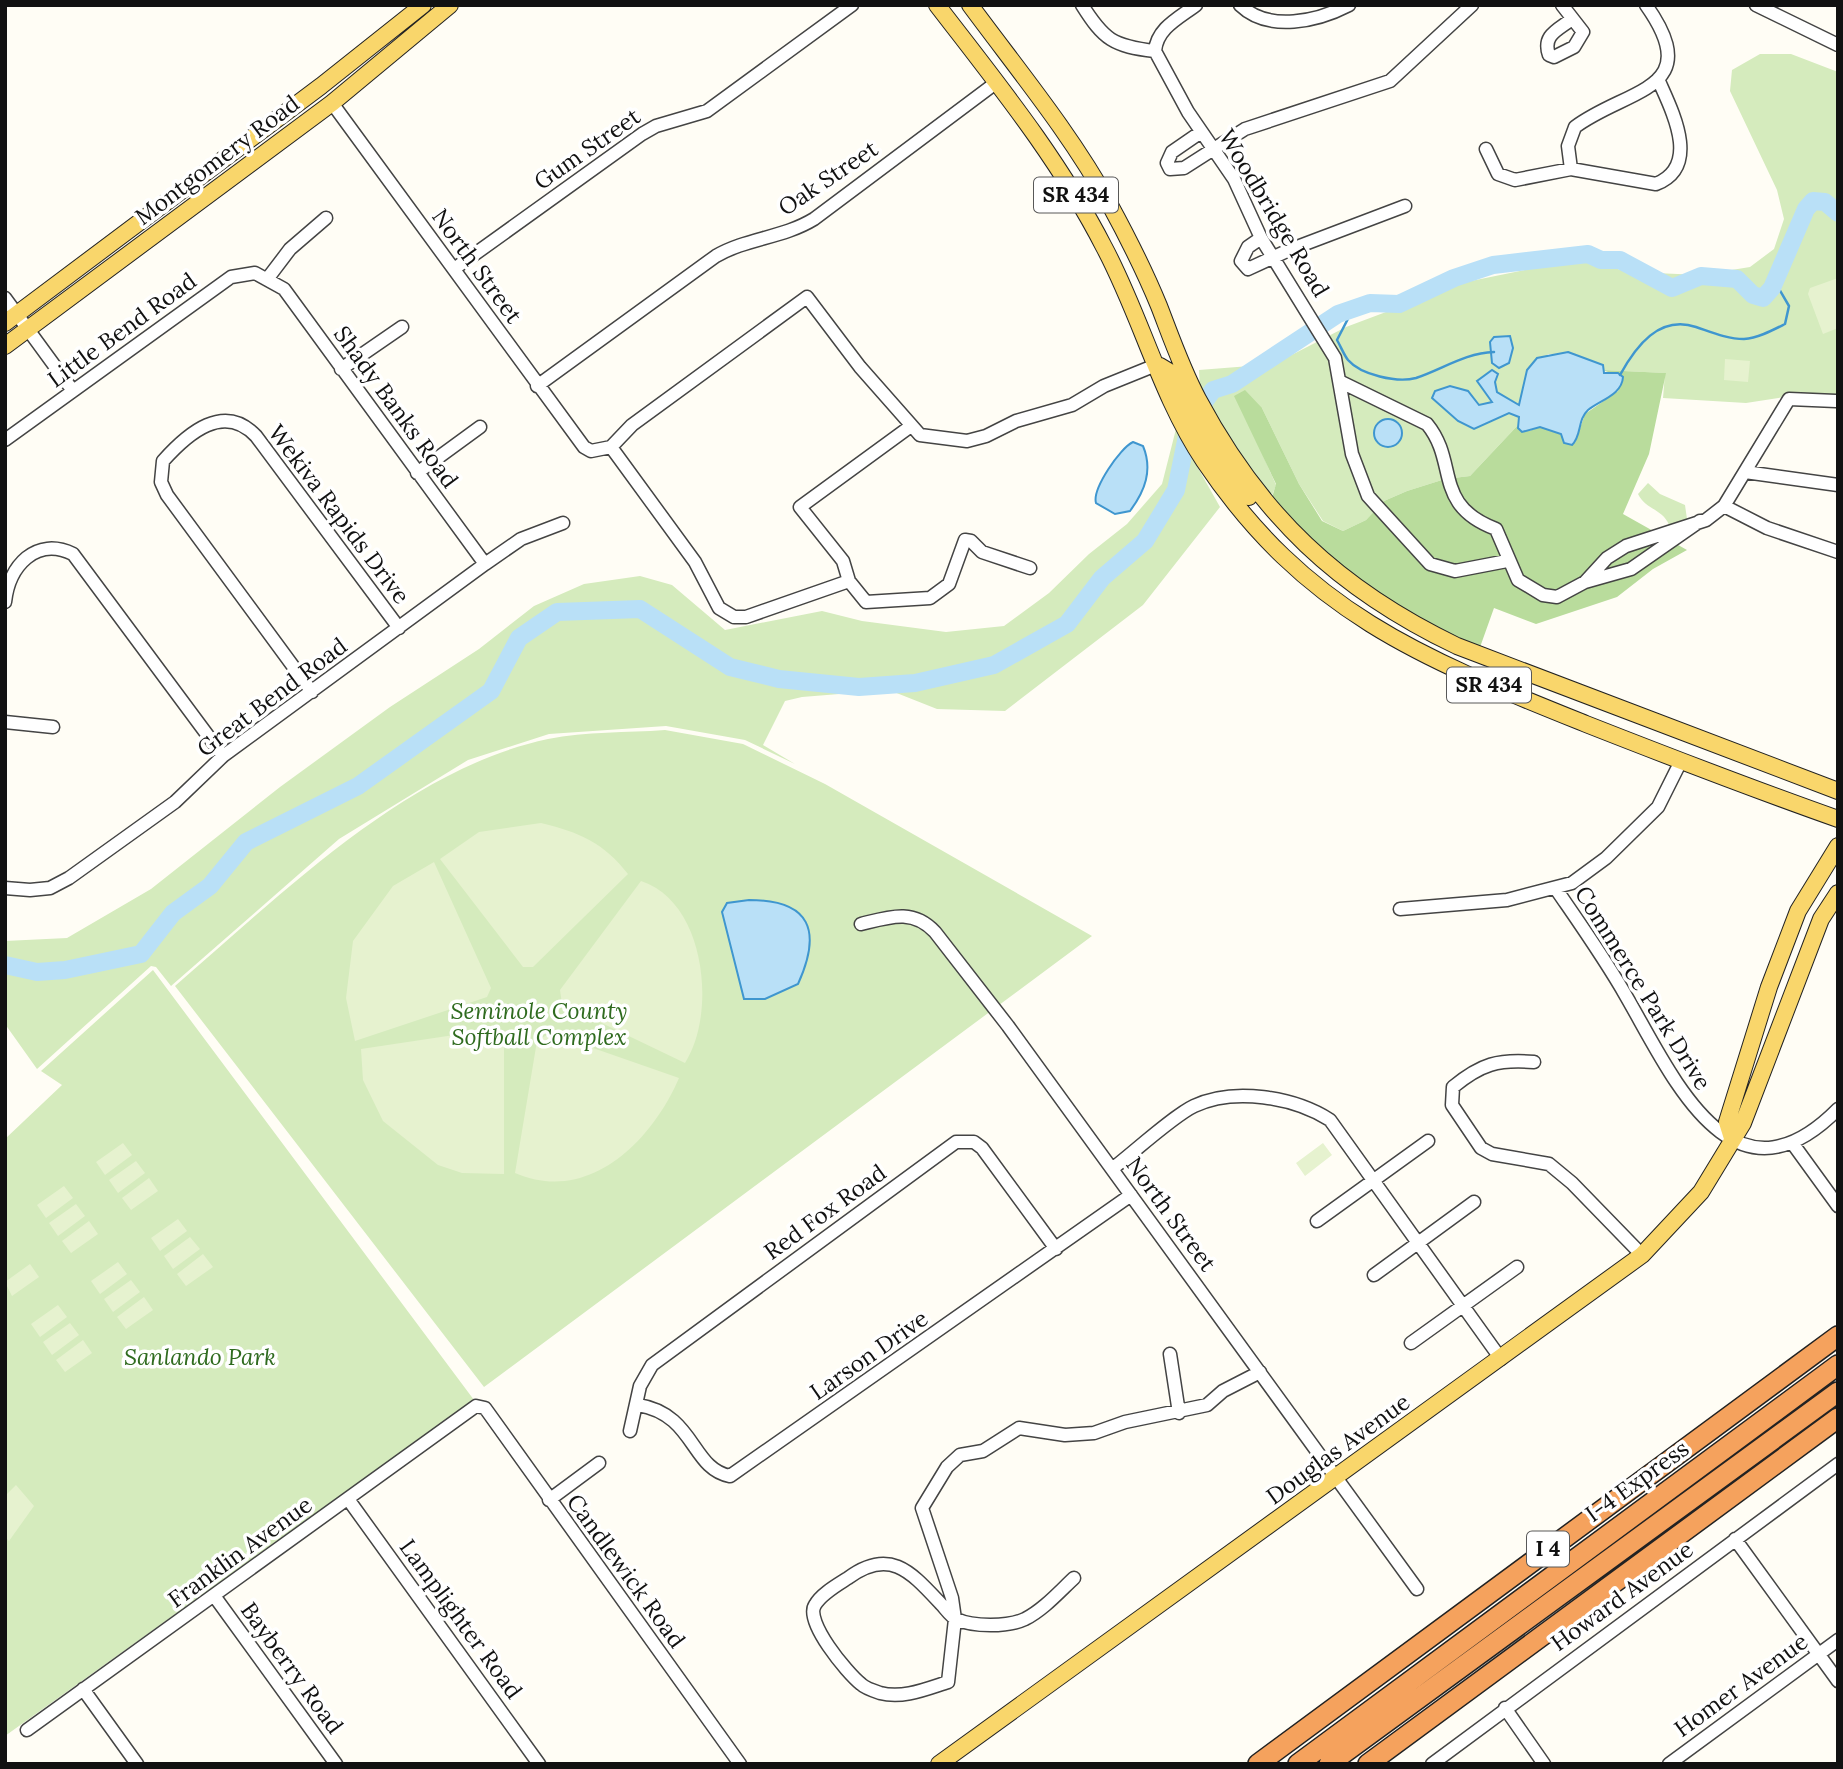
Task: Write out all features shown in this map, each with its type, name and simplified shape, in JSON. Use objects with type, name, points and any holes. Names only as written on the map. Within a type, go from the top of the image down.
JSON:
[{"type":"highway","name":"I 4","points":[[1258,1764],[1838,1336]]},
{"type":"highway","name":"I-4 Express","points":[[1298,1764],[1838,1365]]},
{"type":"highway","name":"I-4 Express","points":[[1329,1764],[1838,1392]]},
{"type":"highway","points":[[1368,1764],[1838,1418]]},
{"type":"main road","name":"Montgomery Road","points":[[11,318],[424,5]]},
{"type":"main road","name":"Montgomery Road","points":[[5,346],[332,103],[450,5]]},
{"type":"main road","name":"SR 434","points":[[937,5],[1038,137],[1085,210],[1124,287],[1175,409],[1202,458],[1266,540],[1315,586],[1385,635],[1448,668],[1681,761],[1838,819]]},
{"type":"main road","name":"SR 434","points":[[970,5],[1062,130],[1109,204],[1158,305],[1208,427],[1252,500],[1267,506],[1312,552],[1363,592],[1424,630],[1496,663],[1838,791]]},
{"type":"main road","points":[[1156,365],[1170,372],[1208,427]]},
{"type":"main road","points":[[1731,1138],[1727,1122],[1769,987],[1798,911],[1838,846]]},
{"type":"main road","name":"Douglas Avenue","points":[[939,1764],[1337,1479],[1642,1255],[1701,1192],[1749,1110],[1821,919],[1838,893]]},
{"type":"street","name":"Gum Street","points":[[454,269],[642,134],[656,126],[707,111],[852,5]]},
{"type":"street","points":[[1082,5],[1097,29],[1110,41],[1124,48],[1155,51],[1156,40],[1164,29],[1196,5]]},
{"type":"street","points":[[1240,5],[1260,17],[1301,21],[1325,16],[1349,5]]},
{"type":"street","points":[[1202,132],[1172,152],[1167,163],[1170,169],[1184,168],[1245,129],[1390,81],[1472,5]]},
{"type":"street","points":[[1562,5],[1572,19]]},
{"type":"street","points":[[1571,169],[1568,146],[1575,127],[1658,79],[1667,64],[1669,49],[1658,22],[1646,5]]},
{"type":"street","points":[[1756,5],[1838,45]]},
{"type":"street","name":"Woodbridge Road","points":[[1155,51],[1202,132],[1234,179],[1273,259],[1335,358],[1352,454],[1368,496],[1430,564],[1455,571],[1507,561]]},
{"type":"street","points":[[1486,149],[1498,174],[1516,180],[1571,169],[1647,184],[1665,181],[1677,164],[1680,140],[1678,125],[1658,79]]},
{"type":"street","name":"Oak Street","points":[[537,386],[716,256],[731,248],[796,230],[814,219],[997,82]]},
{"type":"street","name":"North Street","points":[[332,103],[584,447],[591,451],[611,447]]},
{"type":"street","points":[[1261,238],[1243,253],[1244,266],[1254,269],[1289,250],[1405,206]]},
{"type":"street","points":[[268,278],[298,242],[326,218]]},
{"type":"street","name":"Little Bend Road","points":[[5,440],[231,277],[255,273],[268,278]]},
{"type":"street","name":"Shady Banks Road","points":[[268,278],[284,289],[485,565]]},
{"type":"street","points":[[849,580],[746,617],[728,615],[719,608],[695,562],[611,447],[632,425],[807,297],[860,367],[920,435],[967,440],[986,436],[1016,421],[1072,405],[1104,386],[1156,365]]},
{"type":"street","points":[[5,298],[11,318],[28,329],[74,391]]},
{"type":"street","points":[[341,369],[402,327]]},
{"type":"street","points":[[1341,382],[1427,424],[1435,433],[1449,484],[1458,501],[1475,521],[1496,529],[1507,561],[1518,580],[1543,595],[1557,597],[1585,582],[1631,569],[1724,506],[1788,398],[1836,401]]},
{"type":"street","name":"Wekiva Rapids Drive","points":[[312,692],[167,495],[161,482],[163,461],[191,437],[211,423],[224,419],[246,425],[398,628]]},
{"type":"street","points":[[911,426],[800,507],[843,561],[849,580],[866,602],[930,598],[949,584],[965,540],[971,541],[982,552],[1030,568]]},
{"type":"street","points":[[418,472],[480,427]]},
{"type":"street","points":[[1745,472],[1838,485]]},
{"type":"street","points":[[1724,506],[1767,528],[1838,552]]},
{"type":"street","points":[[1585,582],[1607,558],[1626,546],[1700,521]]},
{"type":"street","name":"Great Bend Road","points":[[5,888],[50,888],[69,878],[176,802],[223,756],[521,539],[563,523]]},
{"type":"street","points":[[5,602],[14,573],[39,550],[59,547],[73,554],[223,756]]},
{"type":"street","points":[[1348,611],[1363,592]]},
{"type":"street","points":[[5,722],[53,727]]},
{"type":"street","points":[[1400,909],[1507,900],[1572,883],[1598,864],[1658,807],[1681,761]]},
{"type":"street","name":"Commerce Park Drive","points":[[1556,889],[1617,980],[1684,1095],[1706,1122],[1731,1138],[1754,1147],[1793,1144]]},
{"type":"street","name":"North Street","points":[[861,923],[903,915],[925,921],[1008,1026],[1417,1589]]},
{"type":"street","points":[[1534,1062],[1503,1060],[1492,1063],[1453,1087],[1452,1105],[1481,1148],[1492,1154],[1549,1164],[1572,1183],[1642,1255]]},
{"type":"street","points":[[1112,1170],[1194,1106],[1219,1099],[1272,1097],[1304,1105],[1330,1120],[1501,1359]]},
{"type":"street","points":[[1838,1109],[1809,1135],[1793,1144],[1838,1206]]},
{"type":"street","points":[[972,1128],[970,1141],[982,1149],[1056,1249]]},
{"type":"street","points":[[1317,1221],[1428,1140]]},
{"type":"street","name":"Red Fox Road","points":[[630,1431],[638,1405],[640,1385],[652,1365],[956,1142],[970,1141]]},
{"type":"street","name":"Larson Drive","points":[[638,1405],[666,1413],[678,1423],[710,1467],[719,1474],[730,1476],[1131,1195]]},
{"type":"street","points":[[1374,1275],[1474,1202]]},
{"type":"street","points":[[1411,1343],[1517,1267]]},
{"type":"street","points":[[1170,1354],[1179,1413]]},
{"type":"street","points":[[1074,1578],[1024,1619],[1008,1624],[955,1619],[915,1576],[895,1565],[877,1563],[861,1568],[830,1591],[815,1603],[811,1612],[815,1624],[837,1658],[862,1685],[882,1693],[906,1695],[948,1682],[955,1619],[945,1572],[922,1508],[947,1467],[960,1455],[982,1451],[1019,1428],[1065,1435],[1094,1433],[1125,1422],[1179,1413],[1207,1405],[1223,1391],[1260,1372]]},
{"type":"street","name":"Franklin Avenue","points":[[27,1730],[215,1597],[476,1406]]},
{"type":"street","name":"Candlewick Road","points":[[476,1406],[485,1408],[740,1764]]},
{"type":"street","points":[[549,1500],[599,1464]]},
{"type":"street","name":"Howard Avenue","points":[[1432,1764],[1838,1464]]},
{"type":"street","name":"Lamplighter Road","points":[[348,1499],[539,1764]]},
{"type":"street","points":[[1735,1539],[1838,1681]]},
{"type":"street","name":"Bayberry Road","points":[[215,1597],[336,1764]]},
{"type":"street","name":"Homer Avenue","points":[[1669,1764],[1838,1640]]},
{"type":"street","points":[[83,1689],[137,1764]]},
{"type":"street","points":[[1505,1708],[1544,1764]]},
{"type":"green space","points":[[1760,54],[1791,54],[1838,72],[1838,409],[1803,394],[1746,403],[1663,398],[1665,373],[1602,370],[1603,365],[1577,356],[1548,354],[1519,404],[1518,425],[1470,476],[1445,479],[1407,491],[1384,501],[1366,520],[1343,531],[1323,521],[1299,484],[1262,408],[1258,444],[1276,485],[1270,501],[1200,392],[1199,370],[1274,364],[1346,327],[1466,282],[1574,260],[1632,272],[1701,275],[1750,267],[1774,249],[1784,219],[1777,190],[1730,91],[1732,70]]},
{"type":"green space","points":[[1838,278],[1838,328],[1823,334],[1808,294],[1810,288]]},
{"type":"green space","points":[[1725,359],[1750,361],[1748,382],[1724,380]]},
{"type":"green space","points":[[1602,370],[1666,373],[1649,454],[1623,514],[1687,550],[1653,569],[1617,597],[1536,624],[1494,608],[1479,650],[1386,601],[1338,566],[1271,501],[1276,484],[1234,396],[1245,390],[1262,408],[1299,484],[1322,521],[1343,531],[1366,520],[1384,501],[1407,491],[1445,479],[1470,476],[1518,425],[1529,431],[1540,427],[1561,434],[1566,444],[1575,443],[1585,414],[1618,391],[1623,377]]},
{"type":"green space","points":[[1176,429],[1220,507],[1143,605],[1005,711],[937,709],[889,690],[802,697],[785,701],[763,745],[795,764],[745,740],[666,726],[549,734],[468,760],[339,839],[171,986],[156,967],[151,966],[37,1069],[5,1024],[5,941],[67,938],[151,889],[280,787],[390,707],[479,649],[534,606],[584,584],[640,576],[672,585],[725,630],[822,611],[862,621],[946,632],[1004,626],[1049,593],[1089,554],[1127,524],[1162,484]]},
{"type":"green space","points":[[1648,483],[1660,494],[1685,505],[1687,519],[1669,525],[1663,516],[1645,503],[1638,494]]},
{"type":"green space","name":"Seminole County Softball Complex","points":[[665,730],[743,744],[825,784],[1092,936],[484,1387],[175,986],[303,875],[349,839],[396,806],[445,777],[496,754],[562,736]]},
{"type":"green space","points":[[541,823],[590,840],[610,854],[628,874],[533,967],[523,967],[440,859],[479,832]]},
{"type":"green space","points":[[434,862],[491,988],[487,997],[355,1041],[346,998],[353,941],[393,886]]},
{"type":"green space","points":[[641,881],[663,893],[680,911],[692,935],[699,961],[701,1016],[695,1042],[685,1063],[562,1004],[560,990]]},
{"type":"green space","name":"Sanlando Park","points":[[153,970],[474,1400],[5,1736],[5,1139],[62,1085],[41,1071]]},
{"type":"green space","points":[[494,1029],[504,1041],[504,1174],[462,1173],[438,1165],[383,1121],[363,1080],[361,1049]]},
{"type":"green space","points":[[550,1033],[679,1078],[652,1124],[635,1144],[615,1161],[592,1174],[568,1181],[542,1181],[515,1173],[537,1041]]},
{"type":"green space","points":[[123,1143],[132,1155],[105,1175],[96,1162]]},
{"type":"green space","points":[[1323,1143],[1332,1155],[1305,1176],[1296,1163]]},
{"type":"green space","points":[[136,1161],[145,1173],[118,1193],[109,1180]]},
{"type":"green space","points":[[149,1178],[158,1191],[131,1210],[122,1198]]},
{"type":"green space","points":[[64,1186],[73,1198],[46,1218],[37,1205]]},
{"type":"green space","points":[[76,1204],[85,1216],[58,1236],[49,1223]]},
{"type":"green space","points":[[178,1219],[187,1231],[160,1251],[151,1238]]},
{"type":"green space","points":[[89,1221],[98,1234],[71,1253],[62,1241]]},
{"type":"green space","points":[[190,1237],[200,1249],[173,1269],[164,1256]]},
{"type":"green space","points":[[203,1254],[213,1267],[186,1286],[177,1274]]},
{"type":"green space","points":[[118,1262],[127,1274],[100,1294],[91,1281]]},
{"type":"green space","points":[[30,1264],[39,1277],[12,1296],[5,1282]]},
{"type":"green space","points":[[131,1280],[140,1292],[113,1312],[104,1299]]},
{"type":"green space","points":[[144,1297],[153,1310],[126,1329],[117,1317]]},
{"type":"green space","points":[[58,1305],[67,1317],[40,1337],[31,1324]]},
{"type":"green space","points":[[70,1323],[79,1335],[52,1355],[43,1342]]},
{"type":"green space","points":[[83,1340],[92,1353],[65,1372],[56,1360]]},
{"type":"green space","points":[[16,1485],[34,1506],[9,1541],[5,1537],[5,1496]]},
{"type":"water","points":[[1510,336],[1513,348],[1509,363],[1499,368],[1492,363],[1490,342],[1494,337]]},
{"type":"water","points":[[1568,352],[1603,365],[1604,373],[1618,373],[1623,377],[1615,393],[1585,414],[1572,445],[1564,443],[1561,434],[1540,427],[1522,432],[1518,428],[1519,417],[1509,413],[1474,429],[1458,421],[1432,398],[1435,391],[1450,386],[1468,391],[1479,405],[1492,402],[1477,381],[1492,370],[1498,374],[1495,382],[1497,392],[1519,405],[1527,370],[1537,358]]},
{"type":"water","points":[[1388,419],[1398,423],[1402,433],[1398,443],[1388,447],[1378,443],[1374,433],[1378,423]]},
{"type":"water","points":[[1133,442],[1143,446],[1147,463],[1146,480],[1130,511],[1115,514],[1096,503],[1098,488],[1121,452]]},
{"type":"water","points":[[770,901],[786,906],[806,922],[809,934],[809,949],[798,984],[765,999],[744,999],[722,912],[727,903]]},
{"type":"waterway","points":[[5,965],[37,972],[65,970],[141,954],[173,913],[210,886],[246,842],[358,786],[491,691],[519,638],[557,612],[640,609],[730,667],[779,679],[859,687],[915,683],[994,665],[1067,624],[1102,578],[1145,541],[1176,490],[1190,421],[1213,390],[1232,384],[1338,314],[1370,303],[1399,304],[1454,278],[1493,265],[1588,254],[1601,260],[1620,260],[1672,288],[1701,276],[1737,279],[1753,295],[1763,298],[1772,288],[1806,209],[1813,201],[1825,202],[1838,213]]},
{"type":"waterway","points":[[1620,375],[1641,344],[1660,329],[1671,325],[1683,324],[1725,337],[1744,339],[1785,324],[1789,306],[1775,282]]},
{"type":"waterway","points":[[1353,309],[1337,340],[1348,360],[1370,374],[1399,379],[1416,378],[1464,358],[1494,352]]}]
